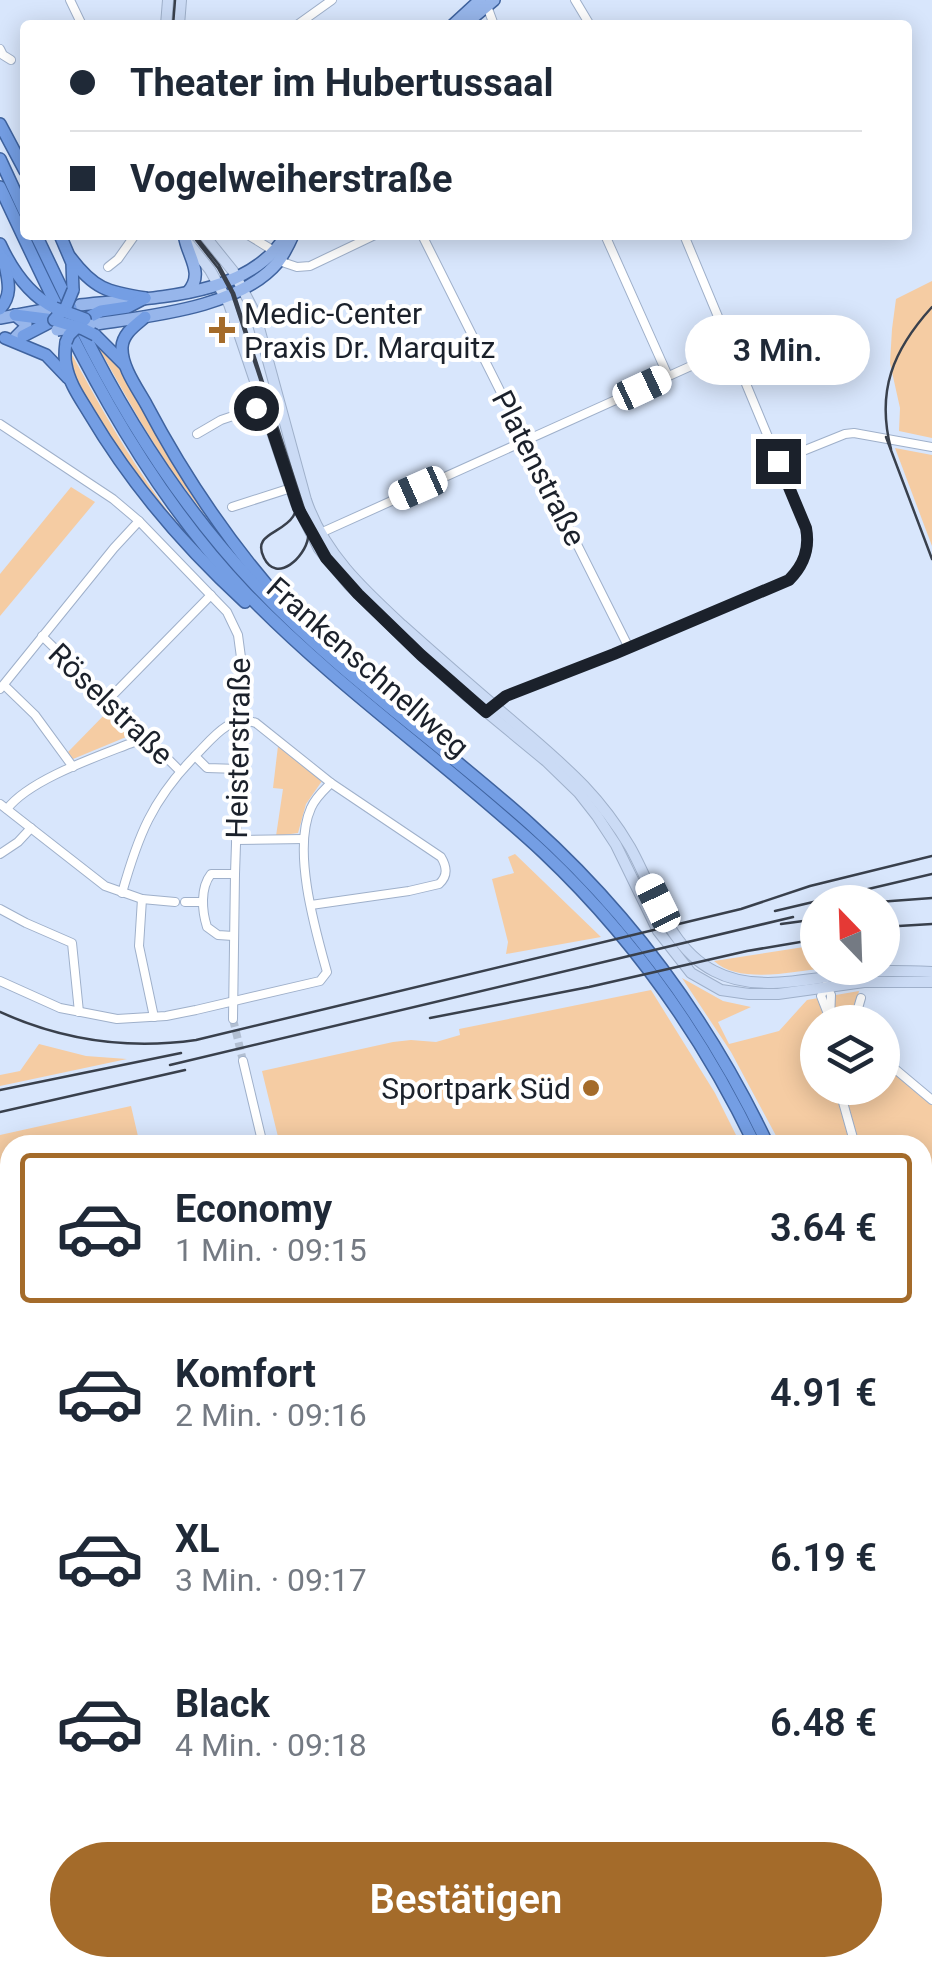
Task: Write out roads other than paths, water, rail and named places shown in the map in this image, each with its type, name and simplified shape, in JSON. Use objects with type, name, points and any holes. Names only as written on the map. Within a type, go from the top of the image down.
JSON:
[{"type":"highway","points":[[0,124],[20,162]]},
{"type":"highway","points":[[0,159],[20,201]]},
{"type":"highway","name":"Frankenschnellweg","points":[[0,188],[20,230]]},
{"type":"highway","name":"Frankenschnellweg","points":[[25,240],[75,344],[131,444],[214,556],[244,592],[520,815],[608,902],[694,1013],[763,1135]]},
{"type":"highway","name":"Frankenschnellweg","points":[[38,240],[90,347],[144,441],[204,527],[280,610],[299,637],[507,820],[594,904],[689,1026],[750,1135]]},
{"type":"highway","points":[[54,314],[73,290],[74,274],[62,240]]},
{"type":"highway","points":[[1,247],[24,284],[54,314]]},
{"type":"highway","points":[[0,310],[9,290],[1,247]]},
{"type":"highway","points":[[70,257],[101,288],[145,298]]},
{"type":"highway","points":[[70,381],[65,359],[69,335],[89,324],[98,312],[127,313],[145,298]]},
{"type":"highway","points":[[15,315],[54,314],[89,324],[128,369]]},
{"type":"highway","points":[[145,317],[123,342],[128,369],[206,506],[293,614],[299,637]]},
{"type":"highway","points":[[11,337],[46,355],[70,381],[115,454],[166,522],[204,563],[262,618],[299,637]]},
{"type":"main road","points":[[460,20],[487,2]]},
{"type":"main road","points":[[469,20],[487,2]]},
{"type":"main road","points":[[184,240],[196,273],[194,286],[188,292]]},
{"type":"main road","points":[[185,240],[226,296],[300,514],[316,535],[358,582],[590,806],[618,849],[655,926],[692,973],[721,990],[743,994],[808,990],[817,985]]},
{"type":"main road","points":[[208,240],[240,283],[257,320],[316,535]]},
{"type":"main road","points":[[11,337],[80,305],[188,292],[263,276],[286,240]]},
{"type":"main road","points":[[127,313],[145,317],[226,296],[240,283]]},
{"type":"main road","points":[[54,314],[89,324]]},
{"type":"main road","points":[[0,318],[15,315],[26,324],[11,337]]},
{"type":"main road","points":[[489,708],[552,756],[592,795],[623,836],[679,940],[696,959],[733,979],[800,982]]},
{"type":"main road","points":[[900,971],[932,972]]},
{"type":"main road","points":[[900,981],[932,982]]},
{"type":"street","points":[[304,20],[332,0]]},
{"type":"street","points":[[0,49],[11,60]]},
{"type":"street","points":[[108,267],[132,240]]},
{"type":"street","points":[[255,240],[297,267],[310,266],[365,240]]},
{"type":"street","name":"Platenstraße","points":[[425,240],[629,648]]},
{"type":"street","points":[[606,240],[668,376]]},
{"type":"street","points":[[489,708],[521,690],[789,580],[804,561],[806,528],[686,240]]},
{"type":"street","points":[[316,535],[731,348]]},
{"type":"street","points":[[197,434],[221,420],[278,401]]},
{"type":"street","name":"Heisterstraße","points":[[0,424],[140,521],[227,612],[238,636],[242,664],[233,1019]]},
{"type":"street","points":[[778,461],[854,433],[932,446]]},
{"type":"street","points":[[232,507],[291,488]]},
{"type":"street","points":[[72,767],[35,715],[2,687],[140,521]]},
{"type":"street","points":[[108,700],[210,595]]},
{"type":"street","name":"Röselstraße","points":[[42,636],[134,724],[140,738],[150,741],[180,771]]},
{"type":"street","points":[[122,893],[141,832],[159,799],[195,756],[232,722],[240,720],[256,723],[330,782],[446,864],[439,884],[311,905]]},
{"type":"street","points":[[140,738],[72,767],[4,806],[105,886],[142,899],[202,902]]},
{"type":"street","points":[[195,756],[208,768],[239,769]]},
{"type":"street","points":[[0,981],[36,999],[116,1019],[154,1017],[320,981],[326,974],[311,905],[304,839],[311,806],[330,782]]},
{"type":"street","points":[[0,854],[31,828]]},
{"type":"street","points":[[236,840],[304,839]]},
{"type":"street","points":[[234,936],[211,932],[202,902],[205,882],[211,874],[235,874]]},
{"type":"street","points":[[142,899],[139,946],[154,1017]]},
{"type":"street","points":[[0,909],[72,943],[79,1012]]},
{"type":"street","points":[[859,1005],[861,998]]},
{"type":"street","points":[[243,1062],[261,1135]]},
{"type":"street","points":[[900,1073],[932,1100]]},
{"type":"street","points":[[844,1105],[852,1135]]},
{"type":"tunnel","points":[[233,1019],[243,1061]]},
{"type":"tram line","points":[[173,20],[175,0]]},
{"type":"tram line","points":[[196,240],[232,294],[295,486],[294,515],[270,534],[261,547],[269,565],[283,568],[296,560],[306,545],[306,515],[234,293],[199,240]]},
{"type":"railway","points":[[891,449],[886,408],[891,372],[907,339],[932,307]]},
{"type":"railway","points":[[886,437],[932,559]]},
{"type":"railway","points":[[0,1012],[47,1030],[95,1040],[145,1044],[196,1040],[741,909],[810,886],[932,856]]},
{"type":"railway","points":[[775,911],[932,874]]},
{"type":"railway","points":[[900,900],[932,898]]},
{"type":"railway","points":[[170,1065],[793,917]]},
{"type":"railway","points":[[781,924],[800,921]]},
{"type":"railway","points":[[900,926],[932,924]]},
{"type":"railway","points":[[430,1018],[800,942]]},
{"type":"railway","points":[[0,1090],[181,1053]]},
{"type":"railway","points":[[0,1112],[185,1070]]},
{"type":"place","name":"Medic-Center Praxis Dr. Marquitz","points":[[222,330]]},
{"type":"place","name":"Sportpark Süd","points":[[591,1088]]}]
